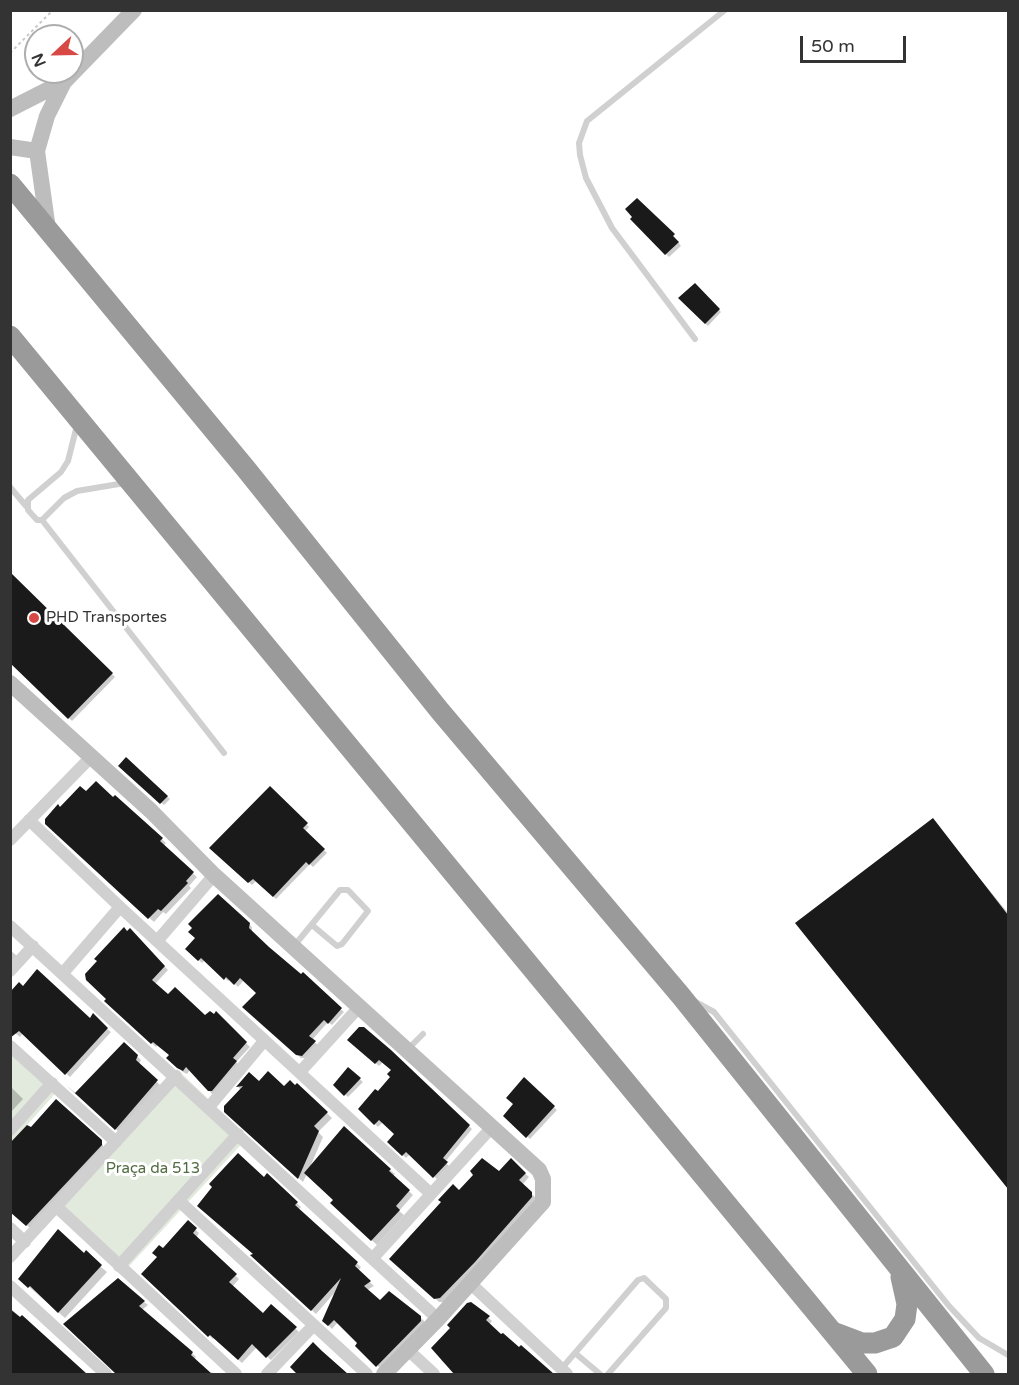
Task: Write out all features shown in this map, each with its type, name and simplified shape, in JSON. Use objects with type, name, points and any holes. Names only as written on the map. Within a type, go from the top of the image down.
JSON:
[{"type":"highway","points":[[10,184],[238,460],[440,711],[681,996],[984,1374]]},
{"type":"highway","points":[[10,336],[867,1374]]},
{"type":"highway","points":[[832,1332],[862,1343],[874,1343],[893,1337],[905,1318],[907,1304],[900,1272]]},
{"type":"street","points":[[84,61],[134,10]]},
{"type":"street","points":[[10,109],[34,99],[60,84]]},
{"type":"street","points":[[48,229],[37,151],[47,117],[64,84]]},
{"type":"street","points":[[10,147],[37,151]]},
{"type":"street","points":[[11,684],[151,812],[214,875],[538,1170],[546,1190],[543,1202],[438,1319],[384,1374]]},
{"type":"street","points":[[10,840],[92,757]]},
{"type":"street","points":[[29,820],[120,908],[158,940],[430,1193]]},
{"type":"street","points":[[158,940],[214,875]]},
{"type":"street","points":[[63,973],[120,908]]},
{"type":"street","points":[[10,926],[438,1319]]},
{"type":"street","points":[[10,971],[33,946]]},
{"type":"street","points":[[300,1072],[360,1006]]},
{"type":"street","points":[[209,1107],[264,1041]]},
{"type":"street","points":[[10,1046],[116,1142]]},
{"type":"street","points":[[10,1257],[58,1208],[176,1076]]},
{"type":"street","points":[[10,1130],[52,1083]]},
{"type":"street","points":[[373,1258],[492,1127]]},
{"type":"street","points":[[119,1266],[238,1134]]},
{"type":"street","points":[[178,1200],[312,1327],[367,1374]]},
{"type":"street","points":[[58,1208],[236,1374]]},
{"type":"street","points":[[10,1228],[25,1242]]},
{"type":"street","points":[[470,1283],[564,1372]]},
{"type":"street","points":[[10,1286],[106,1374]]},
{"type":"street","points":[[267,1374],[312,1327]]},
{"type":"street","points":[[407,1349],[434,1374]]},
{"type":"lane","points":[[695,339],[612,228],[586,178],[579,155],[579,143],[587,121],[725,10]]},
{"type":"lane","points":[[26,506],[28,500],[68,461],[79,419]]},
{"type":"lane","points":[[42,520],[64,498],[77,491],[131,482]]},
{"type":"lane","points":[[10,487],[37,520],[42,520],[224,753]]},
{"type":"lane","points":[[294,947],[340,890],[344,889],[368,911],[342,944],[337,946],[312,925]]},
{"type":"lane","points":[[681,996],[699,1002],[714,1012],[949,1306],[979,1338],[1008,1355]]},
{"type":"lane","points":[[407,1050],[423,1034]]},
{"type":"lane","points":[[564,1372],[575,1353],[638,1280],[648,1279],[666,1299],[666,1308],[609,1374]]},
{"type":"lane","points":[[575,1353],[600,1374]]},
{"type":"path","points":[[10,53],[53,10]]},
{"type":"green space","points":[[10,1039],[61,1087],[11,1143],[10,1143]]},
{"type":"green space","name":"Praça da 513","points":[[177,1069],[248,1137],[121,1275],[51,1210]]},
{"type":"building","points":[[637,198],[675,234],[673,236],[679,242],[665,255],[630,219],[632,217],[625,209]]},
{"type":"building","points":[[695,283],[720,309],[705,324],[678,298]]},
{"type":"building","name":"PHD Transportes","points":[[10,572],[113,673],[68,719],[10,663]]},
{"type":"building","points":[[126,757],[168,796],[160,804],[118,766]]},
{"type":"building","points":[[96,781],[163,838],[160,841],[194,872],[186,881],[188,883],[161,911],[158,909],[148,919],[45,824],[45,819],[58,804],[60,807],[80,786],[86,791]]},
{"type":"building","points":[[270,786],[308,823],[303,828],[325,849],[309,865],[306,862],[273,897],[253,879],[248,883],[209,848]]},
{"type":"building","points":[[933,818],[1008,915],[1008,1189],[795,923]]},
{"type":"building","points":[[218,894],[250,923],[249,928],[269,947],[301,974],[303,972],[342,1008],[328,1024],[324,1020],[309,1036],[316,1041],[302,1056],[296,1055],[242,1007],[256,993],[240,978],[234,985],[226,977],[224,980],[201,958],[198,961],[185,949],[195,938],[188,932],[192,928],[188,924]]},
{"type":"building","points":[[124,927],[127,931],[130,928],[165,966],[152,980],[168,994],[175,987],[205,1015],[210,1011],[214,1014],[216,1011],[247,1042],[233,1058],[237,1061],[212,1091],[208,1091],[186,1067],[183,1071],[177,1068],[166,1058],[169,1055],[153,1042],[151,1044],[104,1001],[106,999],[86,980],[85,974],[97,961],[94,959]]},
{"type":"building","points":[[37,969],[90,1018],[93,1013],[108,1028],[65,1075],[19,1031],[10,1038],[10,992],[19,982],[23,986]]},
{"type":"building","points":[[359,1027],[364,1027],[391,1050],[470,1125],[443,1158],[448,1162],[433,1178],[406,1152],[402,1156],[387,1142],[394,1134],[379,1120],[374,1125],[358,1109],[375,1089],[378,1091],[390,1077],[387,1074],[391,1070],[379,1060],[375,1064],[347,1040]]},
{"type":"building","points":[[124,1042],[138,1055],[136,1060],[158,1080],[115,1130],[66,1085],[75,1093]]},
{"type":"building","points":[[348,1067],[361,1078],[344,1096],[333,1085]]},
{"type":"building","points":[[268,1071],[284,1086],[290,1080],[295,1085],[297,1083],[328,1112],[314,1126],[319,1131],[298,1179],[224,1112],[224,1106],[243,1086],[236,1087],[249,1072],[259,1081]]},
{"type":"building","points":[[524,1077],[555,1106],[526,1138],[503,1116],[513,1104],[506,1098]]},
{"type":"building","points":[[56,1099],[102,1140],[102,1145],[26,1226],[10,1212],[10,1143],[27,1125],[31,1127]]},
{"type":"building","points":[[344,1126],[391,1169],[389,1171],[410,1190],[396,1206],[400,1210],[371,1241],[330,1203],[333,1200],[304,1173]]},
{"type":"building","points":[[238,1153],[264,1177],[267,1173],[298,1202],[295,1205],[358,1262],[355,1266],[371,1281],[364,1286],[380,1300],[389,1291],[421,1316],[421,1321],[376,1367],[355,1346],[357,1343],[334,1320],[328,1326],[322,1321],[341,1278],[311,1311],[250,1255],[253,1254],[197,1206],[212,1187],[209,1184]]},
{"type":"building","points":[[482,1158],[499,1171],[511,1158],[526,1173],[519,1180],[532,1192],[532,1197],[475,1262],[440,1298],[434,1299],[389,1259],[441,1202],[438,1200],[453,1184],[459,1190],[473,1175],[470,1171]]},
{"type":"building","points":[[188,1220],[197,1228],[193,1233],[237,1274],[229,1282],[263,1313],[271,1304],[297,1327],[266,1358],[252,1344],[238,1360],[210,1335],[208,1337],[141,1274],[157,1257],[152,1253],[159,1245],[163,1248]]},
{"type":"building","points":[[58,1229],[84,1253],[86,1250],[102,1265],[58,1313],[30,1286],[28,1288],[18,1279]]},
{"type":"building","points":[[118,1278],[145,1301],[139,1306],[193,1352],[191,1355],[212,1374],[116,1374],[63,1324]]},
{"type":"building","points":[[471,1302],[490,1316],[486,1320],[501,1334],[503,1333],[519,1347],[521,1345],[554,1374],[454,1374],[431,1348],[450,1328],[447,1325],[467,1303]]},
{"type":"building","points":[[10,1309],[20,1317],[22,1315],[87,1374],[10,1374]]},
{"type":"building","points":[[313,1342],[348,1374],[297,1374],[290,1367]]},
{"type":"place","name":"PHD Transportes","points":[[34,618]]}]
